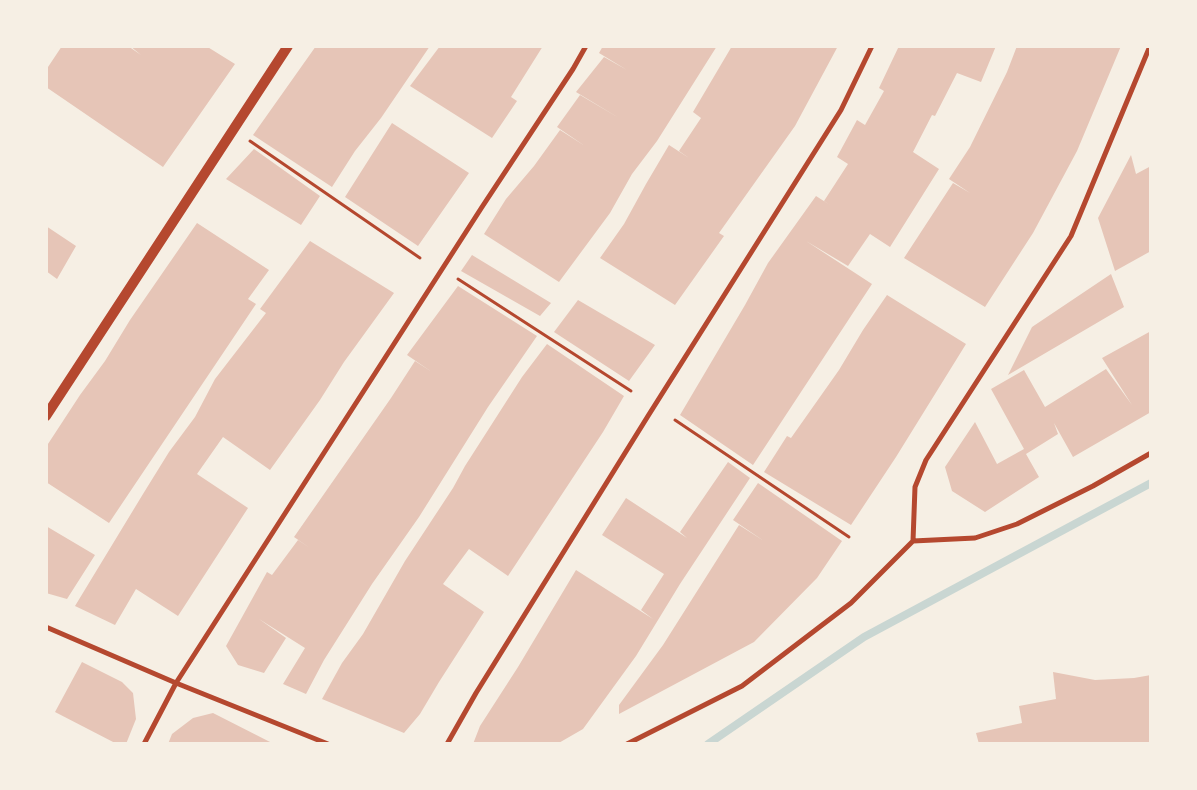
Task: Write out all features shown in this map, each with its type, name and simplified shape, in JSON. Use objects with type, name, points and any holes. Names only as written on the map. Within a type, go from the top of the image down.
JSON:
[{"type":"main road","points":[[46,416],[288,46]]},
{"type":"street","points":[[144,744],[176,683],[460,241],[573,69],[586,46]]},
{"type":"street","points":[[447,744],[632,441],[841,110],[872,46]]},
{"type":"street","points":[[913,541],[915,487],[926,460],[1071,236],[1150,46]]},
{"type":"street","points":[[627,744],[742,686],[851,603],[913,541],[975,538],[1017,524],[1094,486],[1151,453]]},
{"type":"street","points":[[46,627],[176,683],[328,744]]},
{"type":"path","points":[[250,141],[420,258]]},
{"type":"path","points":[[458,279],[631,391]]},
{"type":"path","points":[[675,420],[850,537]]},
{"type":"building","points":[[62,46],[128,46],[141,55],[130,46],[206,46],[235,64],[163,167],[46,87],[46,70]]},
{"type":"building","points":[[316,46],[430,46],[381,118],[355,151],[332,187],[253,135]]},
{"type":"building","points":[[440,46],[543,46],[511,97],[517,101],[492,138],[410,86]]},
{"type":"building","points":[[603,46],[717,46],[657,141],[632,174],[610,213],[559,282],[484,234],[506,199],[534,166],[560,130],[585,146],[557,127],[580,95],[619,118],[576,92],[604,57],[627,70],[599,53]]},
{"type":"building","points":[[732,46],[838,46],[795,126],[719,233],[724,236],[675,305],[600,258],[624,224],[669,145],[689,158],[679,151],[701,118],[693,112]]},
{"type":"building","points":[[899,46],[996,46],[981,82],[957,73],[935,116],[932,115],[913,152],[939,169],[890,247],[870,234],[848,266],[806,241],[872,284],[753,465],[680,415],[768,263],[816,196],[830,205],[824,201],[848,164],[837,157],[857,120],[865,125],[884,91],[879,88]]},
{"type":"building","points":[[1017,46],[1121,46],[1077,151],[1033,233],[985,307],[904,258],[953,183],[970,193],[949,179],[970,147],[1007,72]]},
{"type":"building","points":[[392,123],[469,173],[418,246],[345,197]]},
{"type":"building","points":[[254,149],[320,196],[301,225],[226,179]]},
{"type":"building","points":[[1131,155],[1136,174],[1151,166],[1151,251],[1115,271],[1098,218]]},
{"type":"building","points":[[197,223],[269,270],[248,299],[256,304],[109,523],[46,482],[46,447]]},
{"type":"building","points":[[46,226],[76,246],[57,279],[46,271]]},
{"type":"building","points":[[310,241],[394,293],[270,470],[223,437],[197,474],[248,508],[178,616],[136,589],[115,625],[75,606],[169,452],[195,417],[215,379],[266,313],[260,309]]},
{"type":"building","points":[[472,255],[551,303],[540,316],[461,271]]},
{"type":"building","points":[[1111,274],[1124,307],[1008,375],[1032,327]]},
{"type":"building","points":[[458,286],[537,336],[488,407],[419,517],[372,584],[324,660],[306,694],[283,684],[305,648],[259,619],[286,638],[264,673],[238,665],[226,646],[267,572],[272,575],[298,540],[310,548],[294,537],[415,361],[432,372],[407,355]]},
{"type":"building","points":[[887,295],[966,344],[896,457],[851,525],[764,472],[787,436],[791,438],[839,370]]},
{"type":"building","points":[[578,300],[655,345],[629,381],[554,332]]},
{"type":"building","points":[[1151,331],[1151,412],[1073,457],[1054,423],[1058,434],[1026,454],[1039,477],[985,512],[952,491],[945,467],[975,422],[997,464],[1024,449],[991,389],[1024,370],[1045,407],[1106,369],[1132,405],[1102,358]]},
{"type":"building","points":[[547,344],[624,396],[603,432],[508,576],[469,549],[443,584],[484,612],[420,714],[404,733],[322,699],[342,663],[363,634],[405,561],[453,488],[465,466],[522,377]]},
{"type":"building","points":[[728,462],[750,478],[680,584],[636,656],[583,729],[557,744],[473,744],[480,726],[576,570],[653,619],[641,610],[664,574],[602,535],[626,498],[687,538],[680,532]]},
{"type":"building","points":[[758,483],[842,541],[817,578],[754,642],[619,714],[619,705],[663,645],[739,525],[764,541],[733,520]]},
{"type":"building","points":[[46,526],[95,555],[67,599],[46,593]]},
{"type":"building","points":[[82,662],[122,682],[133,693],[136,719],[126,744],[117,744],[55,712]]},
{"type":"building","points":[[1053,672],[1095,680],[1151,675],[1151,744],[979,744],[976,733],[1022,723],[1019,706],[1056,699]]},
{"type":"building","points":[[213,713],[274,744],[168,744],[172,734],[193,718]]},
{"type":"waterway","points":[[708,744],[864,637],[1151,483]]}]
